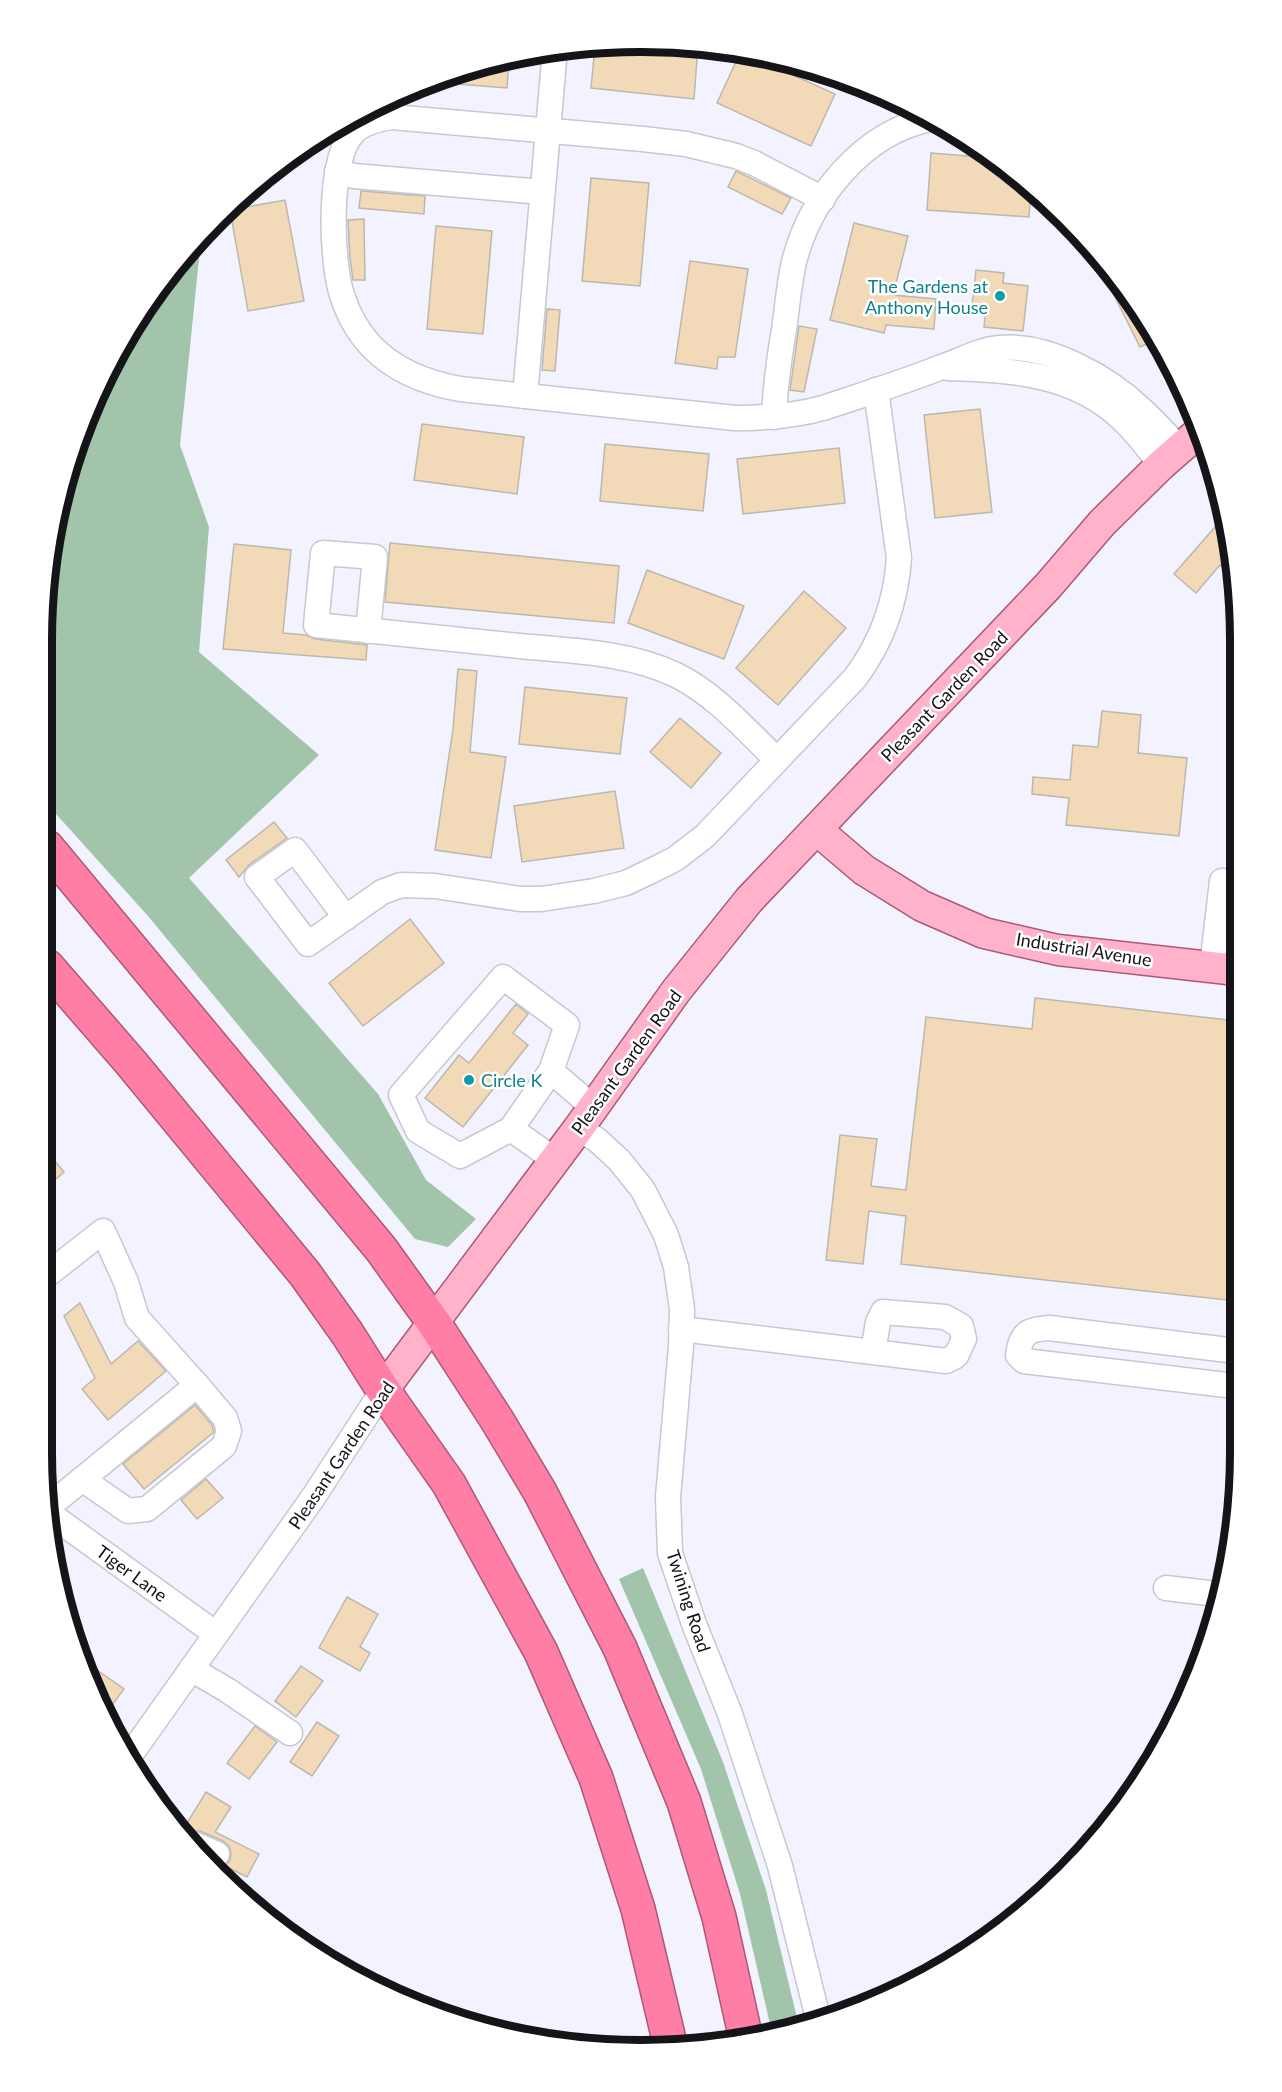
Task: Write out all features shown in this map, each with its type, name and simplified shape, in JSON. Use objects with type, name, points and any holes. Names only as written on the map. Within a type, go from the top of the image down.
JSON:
[{"type":"highway","points":[[52,853],[381,1249],[434,1323],[540,1492],[620,1648],[684,1802],[719,1917],[744,2030]]},
{"type":"highway","points":[[52,972],[305,1274],[450,1484],[546,1662],[596,1778],[638,1909],[668,2039]]},
{"type":"main road","name":"Pleasant Garden Road","points":[[383,1390],[586,1118],[676,992],[749,900],[1048,586],[1102,523],[1181,448]]},
{"type":"main road","name":"Industrial Avenue","points":[[817,830],[864,870],[922,906],[984,933],[1058,950],[1225,969]]},
{"type":"street","points":[[525,396],[554,60]]},
{"type":"street","points":[[823,199],[736,156],[662,141],[392,117],[377,119],[355,131],[347,140],[337,172],[333,229],[336,273],[349,314],[370,345],[399,369],[437,385],[735,418],[774,417],[805,413],[940,368],[1021,360],[1042,376],[1090,384],[1108,407],[1123,419],[1181,448]]},
{"type":"street","points":[[774,417],[774,391],[794,262],[811,219],[835,180],[850,164],[894,132],[920,123]]},
{"type":"street","points":[[337,172],[354,176],[542,192]]},
{"type":"street","points":[[346,918],[382,892],[401,885],[435,886],[520,899],[541,899],[594,891],[626,883],[675,859],[705,836],[855,678],[868,661],[884,629],[898,580],[898,548],[876,390]]},
{"type":"street","points":[[368,631],[571,651],[619,657],[650,665],[677,675],[699,689],[721,706],[777,760]]},
{"type":"street","points":[[1222,881],[1225,969]]},
{"type":"street","points":[[502,977],[567,1025],[551,1071],[511,1129],[460,1156],[418,1131],[401,1095],[502,977]]},
{"type":"street","name":"Twining Road","points":[[551,1071],[586,1118],[596,1140],[619,1160],[643,1190],[666,1235],[676,1267],[682,1309],[668,1497],[670,1553],[694,1624],[730,1714],[780,1866],[817,2012]]},
{"type":"street","points":[[511,1129],[555,1160]]},
{"type":"street","points":[[52,1271],[103,1232],[126,1282],[137,1318],[225,1418],[229,1431],[224,1446],[147,1509],[128,1511],[82,1479]]},
{"type":"street","points":[[1230,1350],[1034,1328],[1024,1335],[1018,1355],[1024,1361],[1230,1385]]},
{"type":"street","points":[[681,1329],[873,1352]]},
{"type":"street","points":[[55,1503],[197,1385]]},
{"type":"street","name":"Pleasant Garden Road","points":[[134,1750],[312,1499],[383,1390]]},
{"type":"street","name":"Tiger Lane","points":[[57,1517],[216,1634]]},
{"type":"street","points":[[1166,1588],[1211,1593]]},
{"type":"street","points":[[191,1669],[227,1690],[290,1733]]},
{"type":"street","points":[[210,1851],[217,1854]]},
{"type":"green space","points":[[200,252],[180,445],[209,527],[199,652],[319,755],[189,878],[378,1094],[426,1180],[476,1219],[448,1247],[415,1239],[148,916],[52,810],[54,603],[64,526],[84,452],[97,416],[131,347],[174,283]]},
{"type":"green space","points":[[643,1568],[723,1762],[766,1890],[797,2018],[770,2025],[740,1894],[701,1769],[619,1579]]},
{"type":"building","points":[[641,52],[697,56],[694,99],[591,88],[594,55]]},
{"type":"building","points":[[736,61],[784,71],[835,94],[811,146],[717,103]]},
{"type":"building","points":[[508,68],[507,88],[453,84]]},
{"type":"building","points":[[931,153],[974,156],[1030,200],[1029,217],[927,210]]},
{"type":"building","points":[[736,171],[791,198],[782,214],[728,187]]},
{"type":"building","points":[[591,178],[649,183],[640,286],[582,281]]},
{"type":"building","points":[[361,191],[425,196],[424,214],[359,208]]},
{"type":"building","points":[[285,200],[304,301],[248,311],[232,219],[244,207]]},
{"type":"building","points":[[364,219],[365,280],[353,280],[348,220]]},
{"type":"building","points":[[854,223],[908,236],[893,295],[936,299],[934,329],[886,325],[884,333],[830,320]]},
{"type":"building","points":[[436,226],[492,231],[483,334],[427,329]]},
{"type":"building","points":[[690,261],[748,269],[735,357],[718,357],[717,369],[675,363]]},
{"type":"building","name":"The Gardens at Anthony House","points":[[976,270],[1004,273],[1003,283],[1028,286],[1023,331],[984,327],[986,307],[972,305]]},
{"type":"building","points":[[1108,283],[1149,343],[1140,347]]},
{"type":"building","points":[[547,309],[560,310],[555,371],[542,370]]},
{"type":"building","points":[[799,326],[817,329],[804,392],[790,390]]},
{"type":"building","points":[[980,409],[992,512],[935,518],[924,415]]},
{"type":"building","points":[[422,424],[524,437],[517,494],[414,480]]},
{"type":"building","points":[[605,444],[709,454],[703,511],[600,501]]},
{"type":"building","points":[[839,448],[845,503],[743,514],[737,459]]},
{"type":"building","points":[[1218,524],[1224,569],[1220,565],[1196,593],[1174,574]]},
{"type":"building","points":[[390,543],[619,566],[614,623],[385,602]]},
{"type":"building","points":[[234,544],[291,550],[283,633],[367,645],[366,660],[223,649]]},
{"type":"building","points":[[647,570],[744,606],[724,659],[628,623]]},
{"type":"building","points":[[804,591],[846,628],[778,705],[736,668]]},
{"type":"building","points":[[458,669],[477,671],[470,752],[506,757],[491,858],[435,850],[453,729]]},
{"type":"building","points":[[525,687],[627,698],[620,754],[519,744]]},
{"type":"building","points":[[1102,711],[1141,715],[1138,753],[1187,758],[1179,836],[1066,825],[1069,798],[1032,794],[1033,777],[1070,780],[1073,745],[1098,747]]},
{"type":"building","points":[[680,718],[721,753],[691,788],[650,752]]},
{"type":"building","points":[[615,791],[624,848],[522,862],[514,806]]},
{"type":"building","points":[[274,822],[287,838],[249,865],[239,877],[226,860]]},
{"type":"building","points":[[410,919],[444,963],[363,1026],[329,983]]},
{"type":"building","points":[[1035,998],[1230,1020],[1230,1300],[901,1264],[906,1216],[869,1211],[863,1264],[826,1260],[840,1135],[877,1139],[871,1186],[906,1190],[926,1017],[1032,1029]]},
{"type":"building","name":"Circle K","points":[[516,1004],[528,1014],[513,1033],[528,1045],[463,1127],[425,1098],[459,1055],[469,1063]]},
{"type":"building","points":[[52,1158],[64,1172],[52,1183]]},
{"type":"building","points":[[80,1303],[111,1364],[138,1341],[166,1371],[108,1420],[82,1389],[95,1378],[64,1316]]},
{"type":"building","points":[[195,1405],[212,1425],[214,1432],[144,1489],[123,1464]]},
{"type":"building","points":[[206,1479],[223,1498],[197,1519],[181,1500]]},
{"type":"building","points":[[347,1597],[378,1614],[360,1647],[370,1653],[360,1671],[319,1648]]},
{"type":"building","points":[[301,1666],[323,1681],[296,1717],[275,1701]]},
{"type":"building","points":[[94,1668],[124,1689],[111,1707]]},
{"type":"building","points":[[317,1722],[339,1736],[312,1776],[290,1762]]},
{"type":"building","points":[[255,1726],[277,1742],[249,1779],[227,1763]]},
{"type":"building","points":[[206,1792],[231,1807],[215,1832],[259,1854],[247,1877],[225,1866],[230,1860],[229,1846],[200,1831],[192,1831],[186,1824]]},
{"type":"place","name":"The Gardens at Anthony House","points":[[1000,296]]},
{"type":"place","name":"Circle K","points":[[469,1080]]}]
